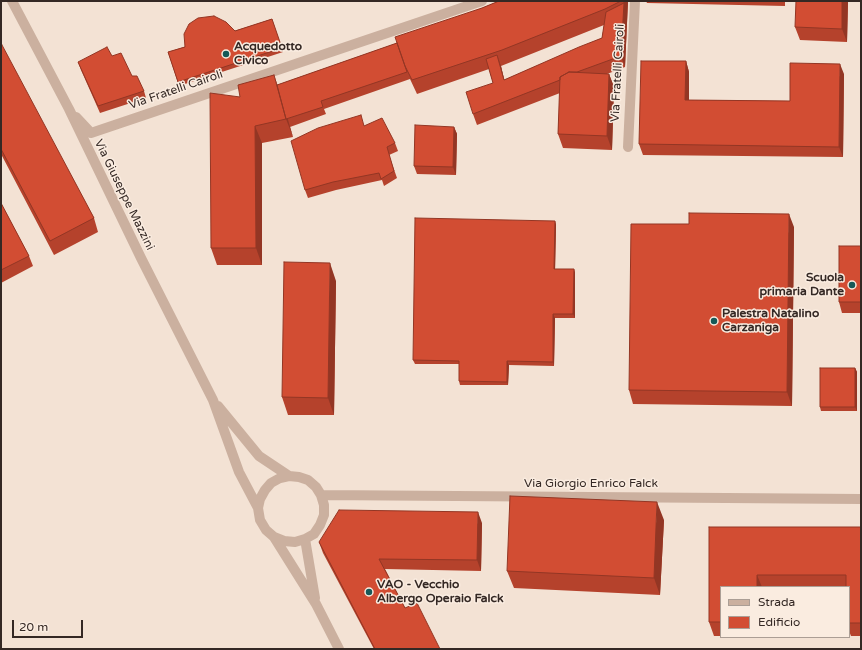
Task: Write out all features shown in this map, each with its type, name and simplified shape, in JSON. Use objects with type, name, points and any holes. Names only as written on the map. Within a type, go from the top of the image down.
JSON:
[{"type":"street","name":"Via Giuseppe Mazzini","points":[[13,1],[69,109],[141,258],[213,400],[239,472],[258,508],[260,520],[266,530],[274,537],[316,604],[339,649]]},
{"type":"street","name":"Via Fratelli Cairoli","points":[[69,109],[91,133],[482,1]]},
{"type":"street","name":"Via Fratelli Cairoli","points":[[628,147],[635,1]]},
{"type":"street","name":"Via Giuseppe Mazzini","points":[[213,400],[259,456],[289,476],[308,480],[316,486],[321,495]]},
{"type":"street","points":[[258,508],[264,490],[276,480],[289,476]]},
{"type":"street","points":[[274,537],[284,541],[295,542],[314,534],[324,515],[324,505],[321,495]]},
{"type":"street","name":"Via Giorgio Enrico Falck","points":[[321,495],[861,499]]},
{"type":"street","name":"Via Giuseppe Mazzini","points":[[305,539],[316,604]]},
{"type":"building","points":[[499,1],[621,1],[605,9],[502,50],[412,80],[405,66],[395,37]]},
{"type":"building","points":[[796,1],[842,1],[842,29],[795,27]]},
{"type":"building","points":[[624,3],[621,56],[577,72],[569,72],[560,77],[560,80],[473,114],[466,92],[493,83],[486,59],[497,55],[504,80],[602,38],[606,12]]},
{"type":"building","name":"Acquedotto Civico","points":[[214,16],[226,22],[235,31],[272,19],[282,48],[178,82],[168,52],[185,47],[184,34],[189,24],[198,18]]},
{"type":"building","points":[[397,43],[407,72],[321,101],[323,107],[286,119],[277,85]]},
{"type":"building","points":[[2,45],[94,218],[50,241],[1,149]]},
{"type":"building","points":[[107,47],[112,56],[121,53],[132,76],[137,76],[144,91],[98,106],[78,62]]},
{"type":"building","points":[[641,61],[686,61],[685,100],[790,101],[790,63],[840,64],[839,147],[639,144]]},
{"type":"building","points":[[569,72],[609,74],[607,136],[558,134],[560,77]]},
{"type":"building","points":[[274,75],[286,119],[255,126],[256,248],[211,248],[210,93],[240,97],[238,85]]},
{"type":"building","points":[[361,115],[364,126],[382,118],[395,143],[387,147],[394,171],[381,179],[379,173],[333,182],[305,190],[291,141],[318,128]]},
{"type":"building","points":[[415,125],[454,127],[453,167],[414,166]]},
{"type":"building","points":[[1,203],[29,256],[1,270]]},
{"type":"building","name":"Palestra Natalino Carzaniga","points":[[689,213],[789,214],[787,392],[629,390],[631,224],[689,224]]},
{"type":"building","points":[[415,218],[555,221],[554,269],[574,269],[573,314],[553,314],[553,362],[507,361],[507,382],[459,381],[459,361],[413,360]]},
{"type":"building","name":"Scuola primaria Dante","points":[[839,246],[861,246],[861,302],[839,302]]},
{"type":"building","points":[[284,262],[330,263],[328,398],[282,397]]},
{"type":"building","points":[[820,368],[855,368],[855,407],[820,407]]},
{"type":"building","points":[[510,496],[657,502],[654,578],[507,571]]},
{"type":"building","name":"VAO - Vecchio Albergo Operaio Falck","points":[[339,510],[478,512],[477,560],[379,559],[405,608],[417,603],[440,649],[375,649],[319,542]]},
{"type":"building","points":[[709,527],[861,527],[861,623],[850,623],[850,586],[846,586],[846,575],[757,575],[757,586],[720,586],[720,622],[709,622]]},
{"type":"place","name":"Acquedotto Civico","points":[[226,54]]},
{"type":"place","name":"Scuola primaria Dante","points":[[852,285]]},
{"type":"place","name":"Palestra Natalino Carzaniga","points":[[714,321]]},
{"type":"place","name":"VAO - Vecchio Albergo Operaio Falck","points":[[369,592]]}]
